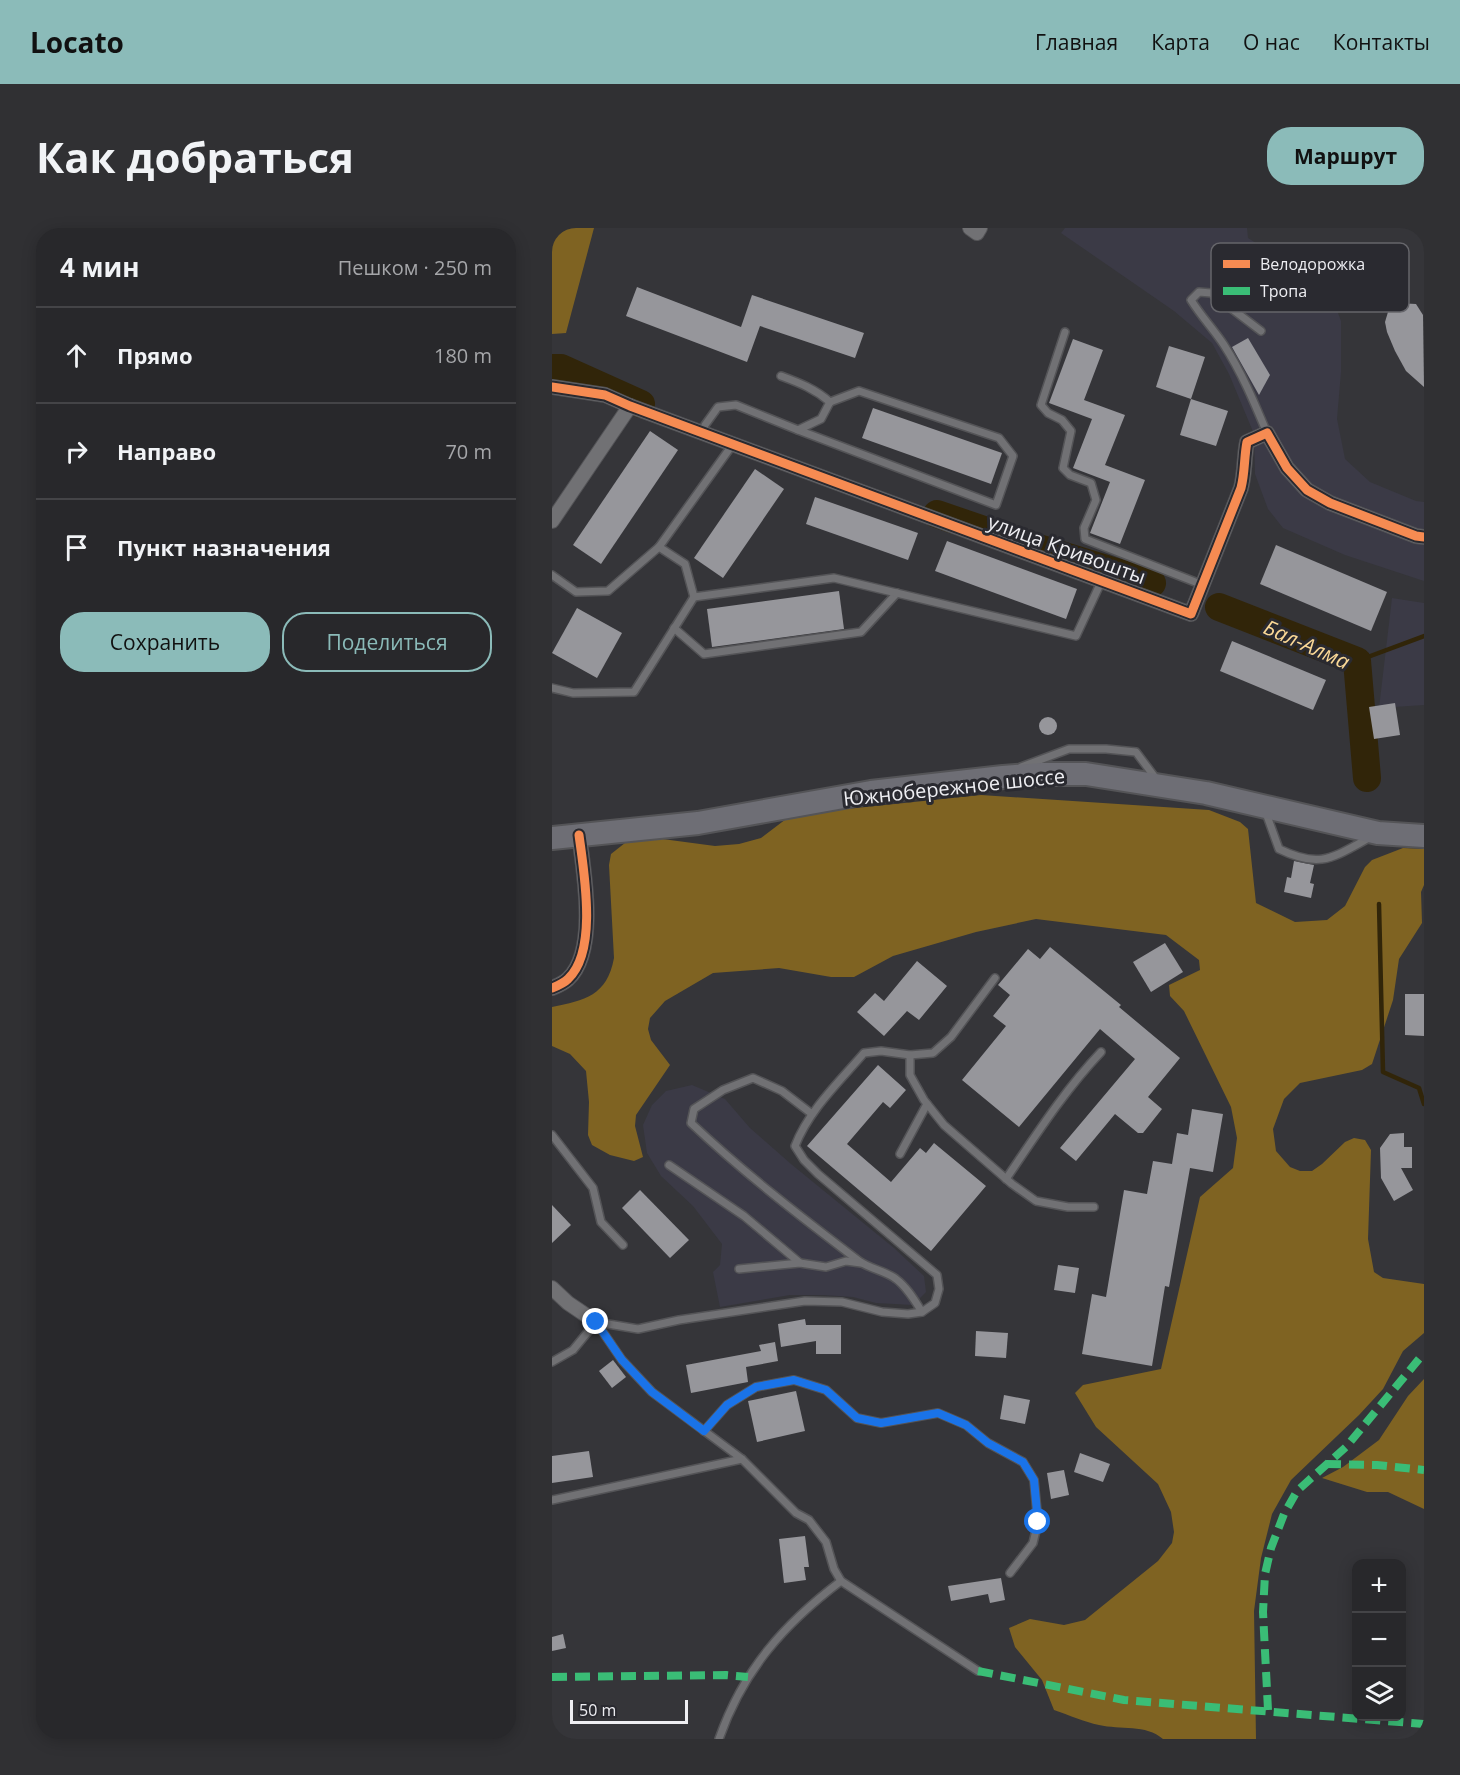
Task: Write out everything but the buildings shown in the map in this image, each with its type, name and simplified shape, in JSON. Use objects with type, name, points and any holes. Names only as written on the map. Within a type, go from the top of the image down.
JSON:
[{"type":"highway","name":"Южнобережное шоссе","points":[[552,838],[736,814],[867,789],[1040,771],[1088,771],[1158,782],[1225,794],[1375,830],[1424,835]]},
{"type":"highway","name":"Южнобережное шоссе","points":[[552,833],[698,823],[871,792],[1042,774],[1086,774],[1206,793],[1378,833],[1424,835]]},
{"type":"street","points":[[970,228],[977,232],[980,228]]},
{"type":"street","name":"улица Кривошты","points":[[552,387],[606,395],[630,406],[704,429],[734,444],[1191,614],[1241,488],[1245,473],[1247,442],[1267,433]]},
{"type":"street","points":[[552,521],[630,406]]},
{"type":"street","points":[[1267,433],[1287,468],[1307,490],[1330,502],[1416,536],[1424,537]]},
{"type":"street","points":[[552,988],[568,980],[580,962],[586,936],[579,835]]},
{"type":"street","points":[[552,1288],[568,1303],[596,1322]]},
{"type":"lane","points":[[1211,293],[1199,292],[1191,300],[1239,370],[1267,433]]},
{"type":"lane","points":[[1236,312],[1261,331]]},
{"type":"lane","points":[[1065,332],[1041,405],[1048,413],[1062,420],[1071,431],[1063,468],[1070,475],[1090,483],[1096,500],[1084,528],[1085,539],[1203,585]]},
{"type":"lane","points":[[781,376],[804,384],[819,392],[830,402]]},
{"type":"lane","points":[[704,429],[718,407],[736,405],[798,430],[996,505],[1013,456],[999,438],[859,390],[830,402],[821,419],[798,430]]},
{"type":"lane","points":[[552,575],[576,592],[608,591],[659,546],[734,444]]},
{"type":"lane","points":[[552,688],[573,693],[634,692],[694,597],[685,564],[659,546]]},
{"type":"lane","points":[[694,597],[834,578],[1076,636],[1102,580]]},
{"type":"lane","points":[[674,628],[704,654],[861,632],[897,593]]},
{"type":"lane","points":[[1264,807],[1279,849],[1295,856],[1315,860],[1332,858],[1378,833]]},
{"type":"lane","points":[[596,1322],[638,1329],[679,1320],[805,1301],[842,1302],[882,1312],[908,1314],[922,1312],[935,1303],[939,1289],[937,1275],[804,1160],[795,1146],[812,1114],[864,1053],[881,1051],[910,1055],[933,1053],[951,1037],[995,978]]},
{"type":"lane","points":[[1006,1179],[1047,1118],[1101,1052]]},
{"type":"lane","points":[[910,1055],[910,1075],[927,1104],[944,1125],[1006,1179],[1036,1202],[1068,1207],[1094,1207]]},
{"type":"lane","points":[[812,1114],[782,1091],[753,1078],[723,1090],[694,1110],[691,1123],[724,1155],[786,1206],[861,1263],[896,1279],[913,1297],[922,1312]]},
{"type":"lane","points":[[900,1154],[927,1104]]},
{"type":"lane","points":[[552,1135],[593,1188],[601,1222],[623,1245]]},
{"type":"lane","points":[[669,1165],[744,1216],[800,1263]]},
{"type":"lane","points":[[740,1269],[800,1263],[826,1267],[846,1262],[861,1263]]},
{"type":"lane","points":[[552,1362],[573,1350],[596,1322]]},
{"type":"lane","points":[[596,1322],[622,1360],[652,1392],[742,1459],[796,1513],[809,1520],[826,1542],[834,1569],[841,1581],[978,1671]]},
{"type":"lane","points":[[704,1431],[727,1405],[756,1387],[794,1380],[826,1390],[857,1418],[881,1423],[938,1413],[966,1425],[988,1443],[1023,1462],[1034,1480],[1038,1522],[1033,1543],[1010,1573]]},
{"type":"lane","points":[[552,1500],[742,1459]]},
{"type":"lane","points":[[718,1739],[735,1698],[764,1654],[798,1616],[841,1581]]},
{"type":"shaded area","points":[[552,228],[594,228],[566,333],[552,334]]},
{"type":"shaded area","points":[[1065,228],[1247,228],[1248,238],[1256,243],[1211,243],[1211,312],[1338,312],[1341,321],[1341,372],[1337,419],[1345,459],[1370,482],[1416,501],[1424,502],[1424,581],[1345,555],[1283,528],[1268,509],[1255,474],[1254,434],[1229,374],[1212,343],[1174,311],[1061,233]]},
{"type":"shaded area","points":[[1392,598],[1424,603],[1424,705],[1379,708]]},
{"type":"shaded area","points":[[981,795],[1209,810],[1240,822],[1248,829],[1256,903],[1295,922],[1327,920],[1345,906],[1365,867],[1372,860],[1403,848],[1424,849],[1424,885],[1421,892],[1422,923],[1399,959],[1393,1000],[1372,1064],[1362,1070],[1300,1083],[1284,1099],[1273,1129],[1276,1151],[1290,1167],[1300,1171],[1312,1171],[1345,1142],[1354,1138],[1365,1140],[1371,1150],[1368,1239],[1374,1272],[1383,1278],[1424,1284],[1424,1333],[1403,1351],[1383,1389],[1291,1480],[1272,1514],[1261,1558],[1254,1611],[1256,1739],[1163,1739],[1149,1731],[1099,1725],[1054,1710],[1042,1680],[1015,1647],[1009,1628],[1030,1619],[1064,1625],[1085,1620],[1158,1561],[1172,1543],[1174,1532],[1171,1512],[1158,1484],[1096,1427],[1075,1393],[1083,1385],[1161,1369],[1200,1197],[1233,1168],[1237,1138],[1231,1107],[1184,1011],[1170,996],[1169,985],[1200,970],[1199,960],[1166,935],[1036,919],[976,932],[893,956],[854,977],[831,977],[779,968],[713,973],[665,1001],[650,1018],[648,1029],[651,1040],[670,1065],[636,1115],[635,1126],[643,1157],[634,1161],[610,1155],[592,1145],[588,1135],[589,1102],[586,1071],[570,1054],[552,1046],[552,1007],[575,1002],[593,994],[606,981],[611,971],[614,958],[609,865],[611,854],[630,839],[640,836],[715,846],[739,844],[761,838],[786,819],[808,813]]},
{"type":"shaded area","points":[[692,1085],[725,1099],[750,1128],[894,1248],[924,1276],[926,1292],[913,1305],[876,1303],[853,1297],[790,1295],[720,1307],[713,1272],[720,1265],[722,1244],[693,1206],[661,1176],[647,1153],[643,1125],[652,1105],[666,1091]]},
{"type":"shaded area","points":[[1424,1379],[1424,1509],[1388,1492],[1367,1492],[1322,1478],[1343,1467],[1379,1440],[1408,1396]]},
{"type":"waterway","name":"Бал-Алма","points":[[552,368],[561,368],[641,404]]},
{"type":"waterway","name":"Бал-Алма","points":[[937,514],[1152,583]]},
{"type":"waterway","name":"Бал-Алма","points":[[1219,607],[1357,661],[1367,778]]},
{"type":"waterway","points":[[1357,661],[1424,636]]},
{"type":"waterway","name":"Бал-Алма","points":[[1379,904],[1383,1072],[1419,1088],[1424,1104]]},
{"type":"marked path","points":[[1268,1710],[1263,1612],[1265,1574],[1271,1548],[1284,1514],[1297,1491],[1346,1447],[1424,1353]]},
{"type":"marked path","points":[[1326,1464],[1377,1465],[1424,1470]]},
{"type":"marked path","points":[[978,1671],[1124,1700],[1424,1724]]},
{"type":"marked path","points":[[552,1677],[726,1675],[748,1677]]},
{"type":"cycle path","points":[[552,387],[605,395],[1191,614],[1241,488],[1247,442],[1267,433],[1287,468],[1307,490],[1330,503],[1424,537]]},
{"type":"cycle path","points":[[552,988],[568,979],[577,966],[583,950],[587,911],[579,835]]},
{"type":"route","points":[[596,1322],[622,1360],[652,1392],[704,1431],[727,1405],[756,1387],[794,1380],[826,1390],[857,1418],[881,1423],[938,1413],[966,1425],[988,1443],[1023,1462],[1034,1480],[1038,1522]]}]
